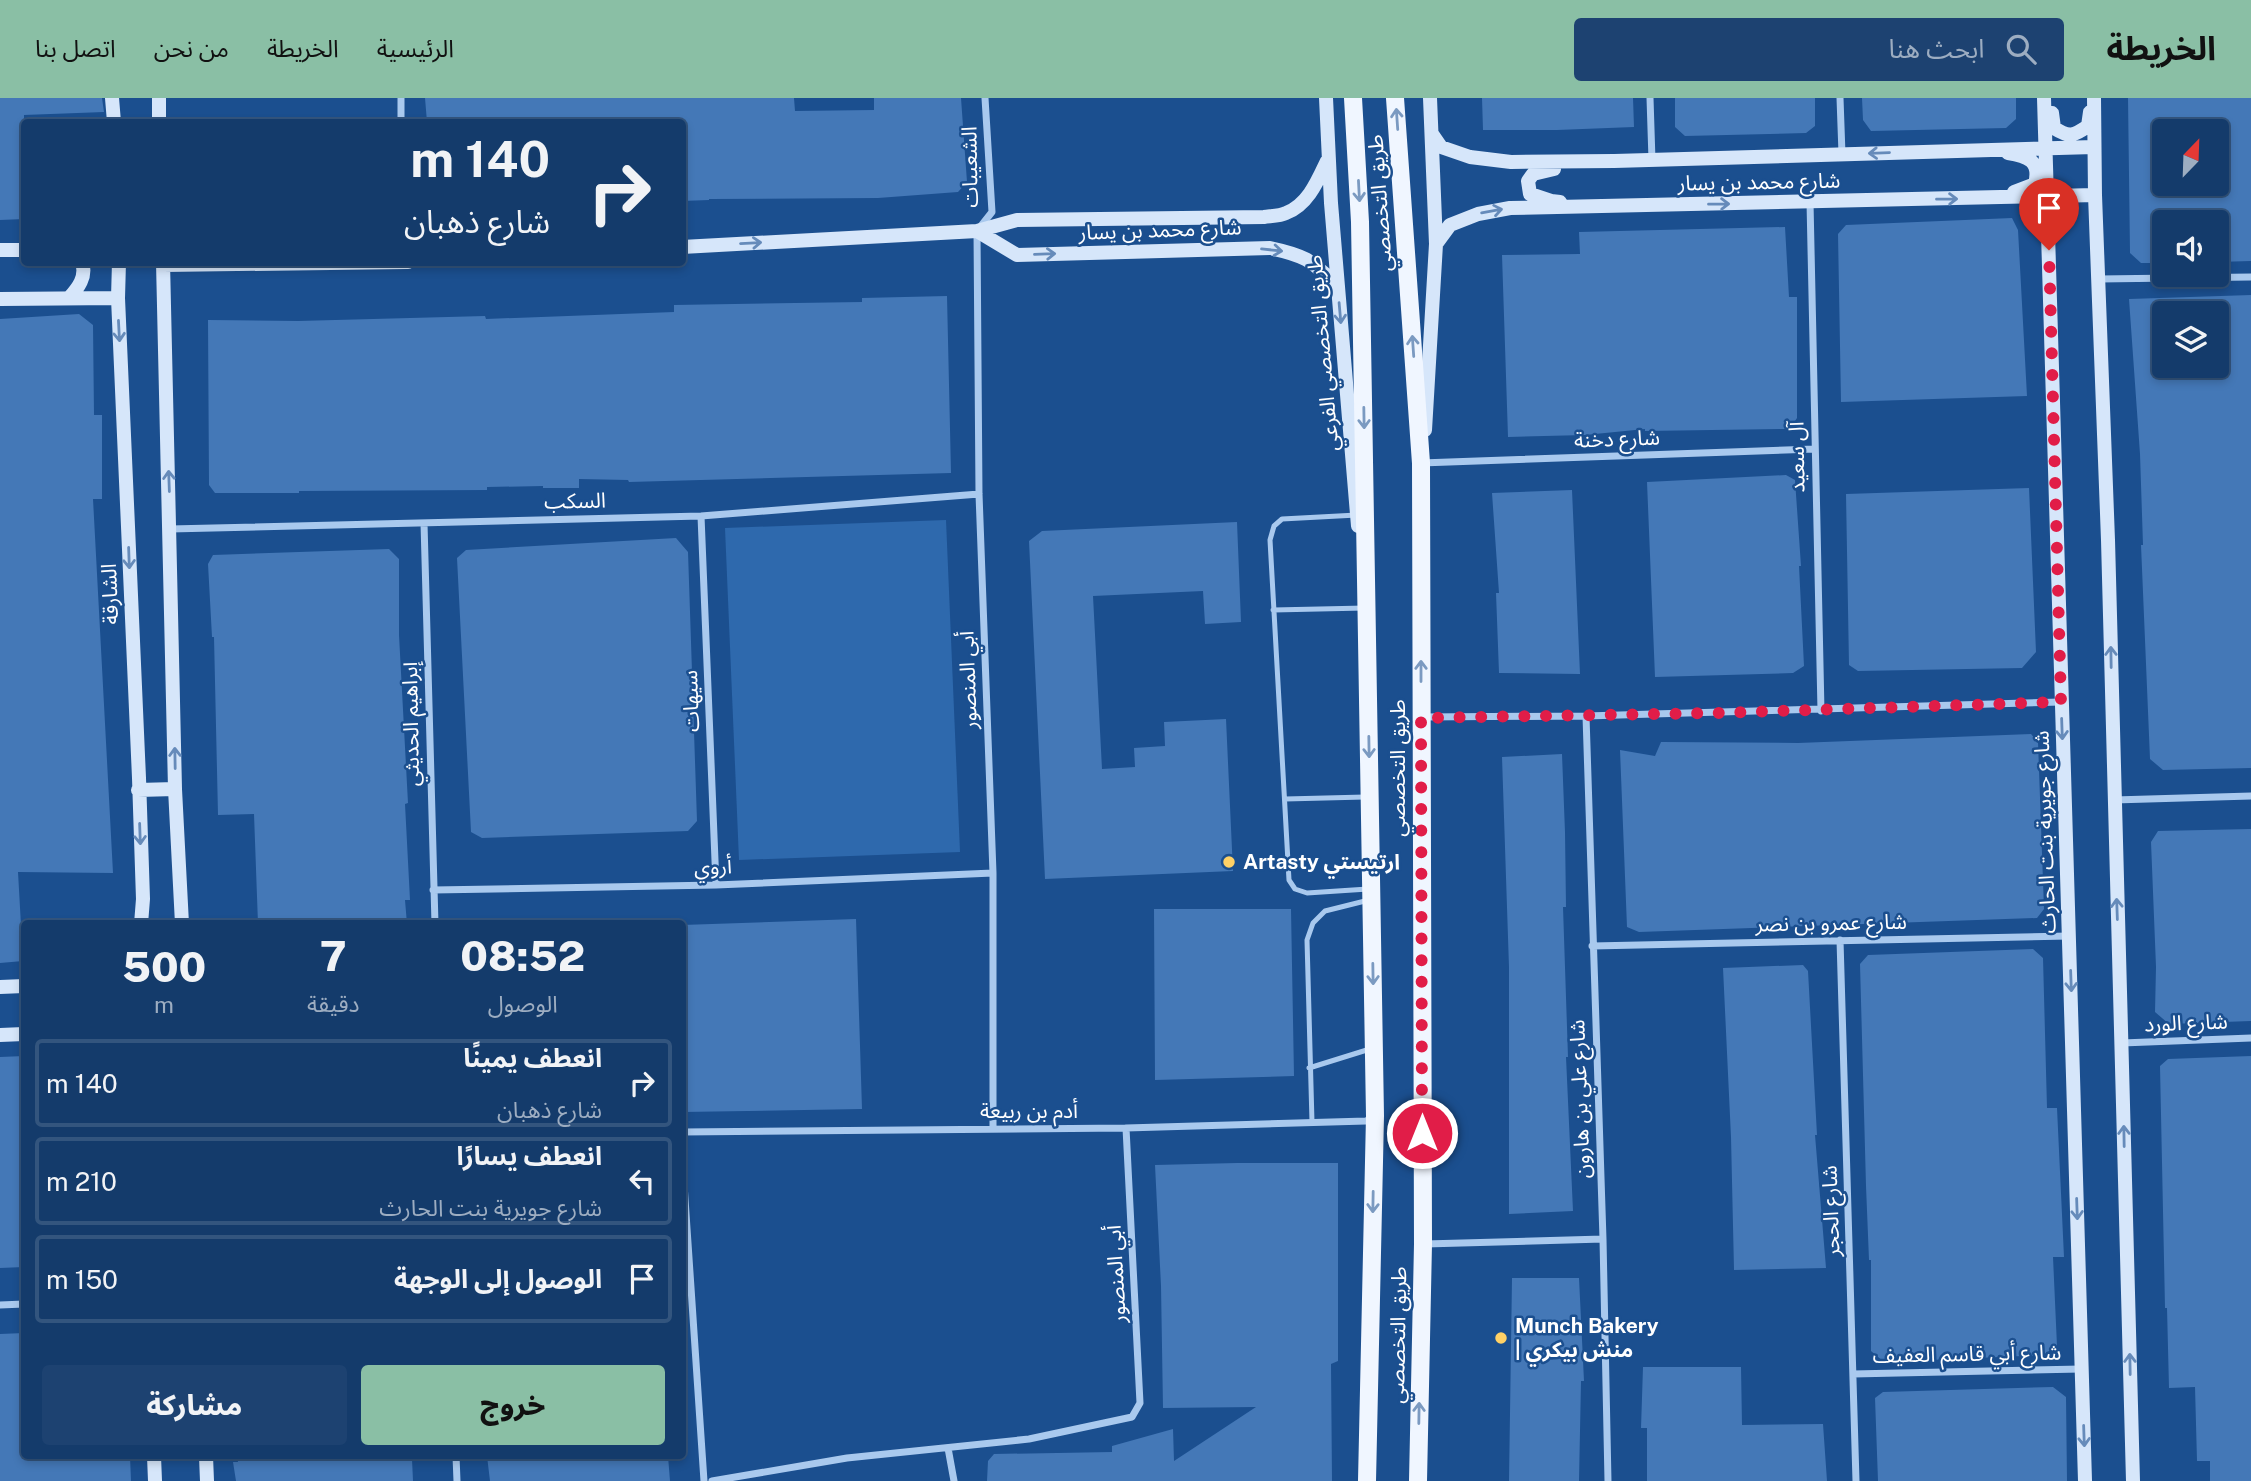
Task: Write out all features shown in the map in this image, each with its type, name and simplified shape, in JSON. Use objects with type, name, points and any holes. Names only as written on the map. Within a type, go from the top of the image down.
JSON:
[{"type":"main road","name":"طريق التخصصي","points":[[1353,98],[1360,222],[1375,1116],[1367,1481]]},
{"type":"main road","name":"طريق التخصصي","points":[[1395,98],[1421,463],[1423,1244],[1418,1481]]},
{"type":"street","points":[[112,98],[114,119]]},
{"type":"street","points":[[159,98],[159,119]]},
{"type":"street","points":[[401,98],[401,119]]},
{"type":"street","name":"الشعيبات","points":[[977,230],[992,212],[985,98]]},
{"type":"street","name":"طريق التخصصي الفرعي","points":[[1326,98],[1338,286],[1367,606]]},
{"type":"street","points":[[1421,463],[1436,243],[1430,98]]},
{"type":"street","points":[[1650,98],[1652,160]]},
{"type":"street","points":[[1840,98],[1842,155]]},
{"type":"street","points":[[2046,98],[2054,128],[2064,134],[2075,135],[2088,125],[2092,98]]},
{"type":"street","name":"شارع جويرية بنت الحارث","points":[[2046,98],[2045,147],[2085,1481]]},
{"type":"street","points":[[2092,98],[2108,540],[2133,1481]]},
{"type":"street","name":"شارع محمد بن يسار","points":[[1432,134],[1441,147],[1470,157],[1511,162],[2094,147]]},
{"type":"street","points":[[1983,149],[2024,155],[2036,166],[2038,175],[2035,184],[2022,190],[1985,198]]},
{"type":"street","name":"شارع محمد بن يسار","points":[[686,247],[977,230],[1017,220],[1264,217],[1286,213],[1300,203],[1314,188],[1328,159]]},
{"type":"street","points":[[1614,161],[1544,170],[1533,174],[1528,181],[1530,194],[1551,201],[1616,206]]},
{"type":"street","name":"شارع محمد بن يسار","points":[[1436,243],[1450,225],[1478,214],[1510,208],[2095,195]]},
{"type":"street","name":"آل سعيد","points":[[1810,202],[1821,711]]},
{"type":"street","name":"شارع محمد بن يسار","points":[[977,230],[1017,255],[1270,248],[1297,253],[1311,260],[1338,286]]},
{"type":"street","name":"أبي المنصور","points":[[977,230],[979,494],[993,873],[993,1128]]},
{"type":"street","points":[[0,250],[21,250]]},
{"type":"street","points":[[69,298],[80,285],[84,266]]},
{"type":"street","name":"الشارقة","points":[[119,266],[118,298],[143,900],[141,920]]},
{"type":"street","points":[[163,266],[175,789],[181,920]]},
{"type":"street","points":[[2099,279],[2251,276]]},
{"type":"street","points":[[0,299],[118,298]]},
{"type":"street","name":"شارع دخنة","points":[[1421,463],[1815,449]]},
{"type":"street","name":"السكب","points":[[170,529],[701,516],[979,494]]},
{"type":"street","name":"سيهات","points":[[701,516],[716,885]]},
{"type":"street","name":"إبراهيم الحديثي","points":[[424,523],[435,920]]},
{"type":"street","points":[[1421,718],[1821,711],[2061,702]]},
{"type":"street","name":"شارع علي بن هارون","points":[[1586,716],[1608,1481]]},
{"type":"street","points":[[138,790],[175,789]]},
{"type":"street","points":[[2114,800],[2251,796]]},
{"type":"street","name":"أروي","points":[[433,890],[716,885],[993,873]]},
{"type":"street","name":"شارع عمرو بن نصر","points":[[1592,946],[2070,936]]},
{"type":"street","name":"شارع الحجر","points":[[1840,940],[1856,1481]]},
{"type":"street","points":[[0,987],[21,986]]},
{"type":"street","points":[[0,1035],[21,1034]]},
{"type":"street","name":"شارع الورد","points":[[2122,1043],[2251,1038]]},
{"type":"street","name":"أدم بن ربيعة","points":[[686,1132],[1126,1128],[1366,1121],[1375,1116]]},
{"type":"street","name":"أبي المنصور","points":[[948,1448],[1029,1439],[1132,1417],[1140,1403],[1126,1128]]},
{"type":"street","points":[[686,1213],[704,1481]]},
{"type":"street","points":[[1423,1244],[1603,1239]]},
{"type":"street","points":[[0,1305],[21,1304]]},
{"type":"street","name":"شارع أبي قاسم العفيف","points":[[1853,1374],[2081,1369]]},
{"type":"street","points":[[712,1481],[847,1458],[948,1448],[954,1481]]},
{"type":"street","points":[[154,1459],[155,1481]]},
{"type":"street","points":[[206,1459],[207,1481]]},
{"type":"street","points":[[456,1459],[457,1481]]},
{"type":"lane","points":[[1357,515],[1282,519],[1274,526],[1270,540],[1289,880],[1295,889],[1307,893],[1371,894]]},
{"type":"lane","points":[[1273,610],[1367,606]]},
{"type":"lane","points":[[1284,799],[1370,797]]},
{"type":"lane","points":[[1312,1122],[1307,940],[1312,923],[1325,911],[1371,894]]},
{"type":"lane","points":[[1309,1068],[1374,1047]]},
{"type":"shaded area","points":[[946,520],[960,852],[739,860],[725,528]]},
{"type":"building","points":[[0,98],[102,98],[104,112],[24,115],[24,119],[21,119],[21,219],[0,220]]},
{"type":"building","points":[[425,98],[794,98],[795,111],[874,110],[874,98],[961,98],[967,182],[958,192],[878,198],[686,201],[686,119],[427,119]]},
{"type":"building","points":[[1482,98],[1633,98],[1634,127],[1483,130]]},
{"type":"building","points":[[1675,98],[1815,98],[1815,126],[1806,133],[1685,136],[1675,127]]},
{"type":"building","points":[[1862,98],[2016,98],[2016,119],[2006,128],[1871,131],[1863,120]]},
{"type":"building","points":[[2128,98],[2251,98],[2251,261],[2229,262],[2229,210],[2152,210],[2152,263],[2141,263],[2130,253]]},
{"type":"building","points":[[2012,218],[2018,230],[2027,396],[1841,402],[1838,234],[1846,225]]},
{"type":"building","points":[[1785,227],[1789,297],[1797,297],[1797,418],[1791,427],[1645,429],[1585,435],[1508,437],[1502,255],[1580,254],[1579,232]]},
{"type":"building","points":[[2251,295],[2251,768],[2163,770],[2150,759],[2140,454],[2129,299]]},
{"type":"building","points":[[947,296],[951,473],[629,482],[579,479],[579,488],[487,487],[487,490],[215,493],[209,485],[208,320],[298,321],[485,316],[486,319],[674,312],[674,305],[862,302],[862,298]]},
{"type":"building","points":[[79,314],[93,325],[94,415],[102,415],[102,499],[93,499],[113,873],[18,872],[21,961],[0,963],[0,319]]},
{"type":"building","points":[[1786,475],[1795,480],[1804,666],[1793,673],[1655,677],[1647,482]]},
{"type":"building","points":[[2029,488],[2036,652],[2022,668],[1858,671],[1849,665],[1846,494]]},
{"type":"building","points":[[1572,490],[1580,674],[1499,673],[1496,593],[1499,593],[1492,493]]},
{"type":"building","points":[[1237,522],[1241,622],[1205,624],[1203,591],[1093,596],[1102,769],[1135,767],[1134,748],[1165,746],[1164,722],[1226,719],[1233,871],[1045,879],[1029,541],[1042,531]]},
{"type":"building","points":[[676,538],[688,552],[697,821],[688,831],[482,838],[471,832],[457,558],[466,550]]},
{"type":"building","points":[[389,549],[399,559],[399,635],[408,803],[405,804],[410,900],[405,900],[407,920],[258,920],[254,814],[218,815],[214,637],[208,564],[213,555]]},
{"type":"building","points":[[2031,734],[2038,742],[2044,909],[2037,918],[1639,932],[1627,927],[1620,750],[1655,756],[1661,742],[1798,743]]},
{"type":"building","points":[[1562,754],[1566,1057],[1573,1211],[1509,1214],[1509,967],[1502,757]]},
{"type":"building","points":[[2251,829],[2251,1021],[2169,1024],[2155,1012],[2151,842],[2158,831]]},
{"type":"building","points":[[1154,909],[1291,909],[1294,1076],[1155,1080]]},
{"type":"building","points":[[856,919],[862,1109],[686,1112],[686,925]]},
{"type":"building","points":[[2033,949],[2043,958],[2047,1108],[2057,1108],[2064,1257],[2053,1257],[2057,1346],[2043,1355],[1884,1362],[1871,1351],[1871,1260],[1866,1186],[1860,964],[1868,955]]},
{"type":"building","points":[[1803,965],[1808,971],[1815,1135],[1826,1268],[1734,1270],[1723,968]]},
{"type":"building","points":[[21,1056],[21,1267],[0,1268],[0,1057]]},
{"type":"building","points":[[2251,1056],[2251,1481],[2210,1481],[2210,1461],[2197,1461],[2195,1387],[2169,1388],[2160,1066],[2168,1059]]},
{"type":"building","points":[[1338,1163],[1338,1361],[1331,1364],[1332,1481],[987,1481],[988,1461],[994,1454],[1112,1452],[1112,1446],[1173,1429],[1174,1461],[1256,1407],[1163,1408],[1155,1165]]},
{"type":"building","points":[[1512,1278],[1579,1278],[1584,1381],[1581,1381],[1579,1481],[1509,1481]]},
{"type":"building","points":[[21,1333],[21,1459],[130,1459],[131,1481],[0,1481],[0,1334]]},
{"type":"building","points":[[1643,1367],[1741,1367],[1742,1425],[1823,1424],[1827,1481],[1647,1481],[1647,1428],[1641,1428]]},
{"type":"building","points":[[2053,1387],[2066,1397],[2067,1481],[1878,1481],[1875,1398],[1883,1392]]},
{"type":"building","points":[[238,1459],[412,1459],[413,1481],[236,1481],[233,1462],[238,1462]]},
{"type":"building","points":[[487,1459],[668,1459],[670,1481],[490,1481]]},
{"type":"place","name":"Artasty ارتيستي","points":[[1229,862]]},
{"type":"place","name":"Munch Bakery | منش بيكري","points":[[1501,1338]]},
{"type":"route","points":[[1422,1133],[1421,718],[1821,711],[2061,702],[2049,250]]}]
